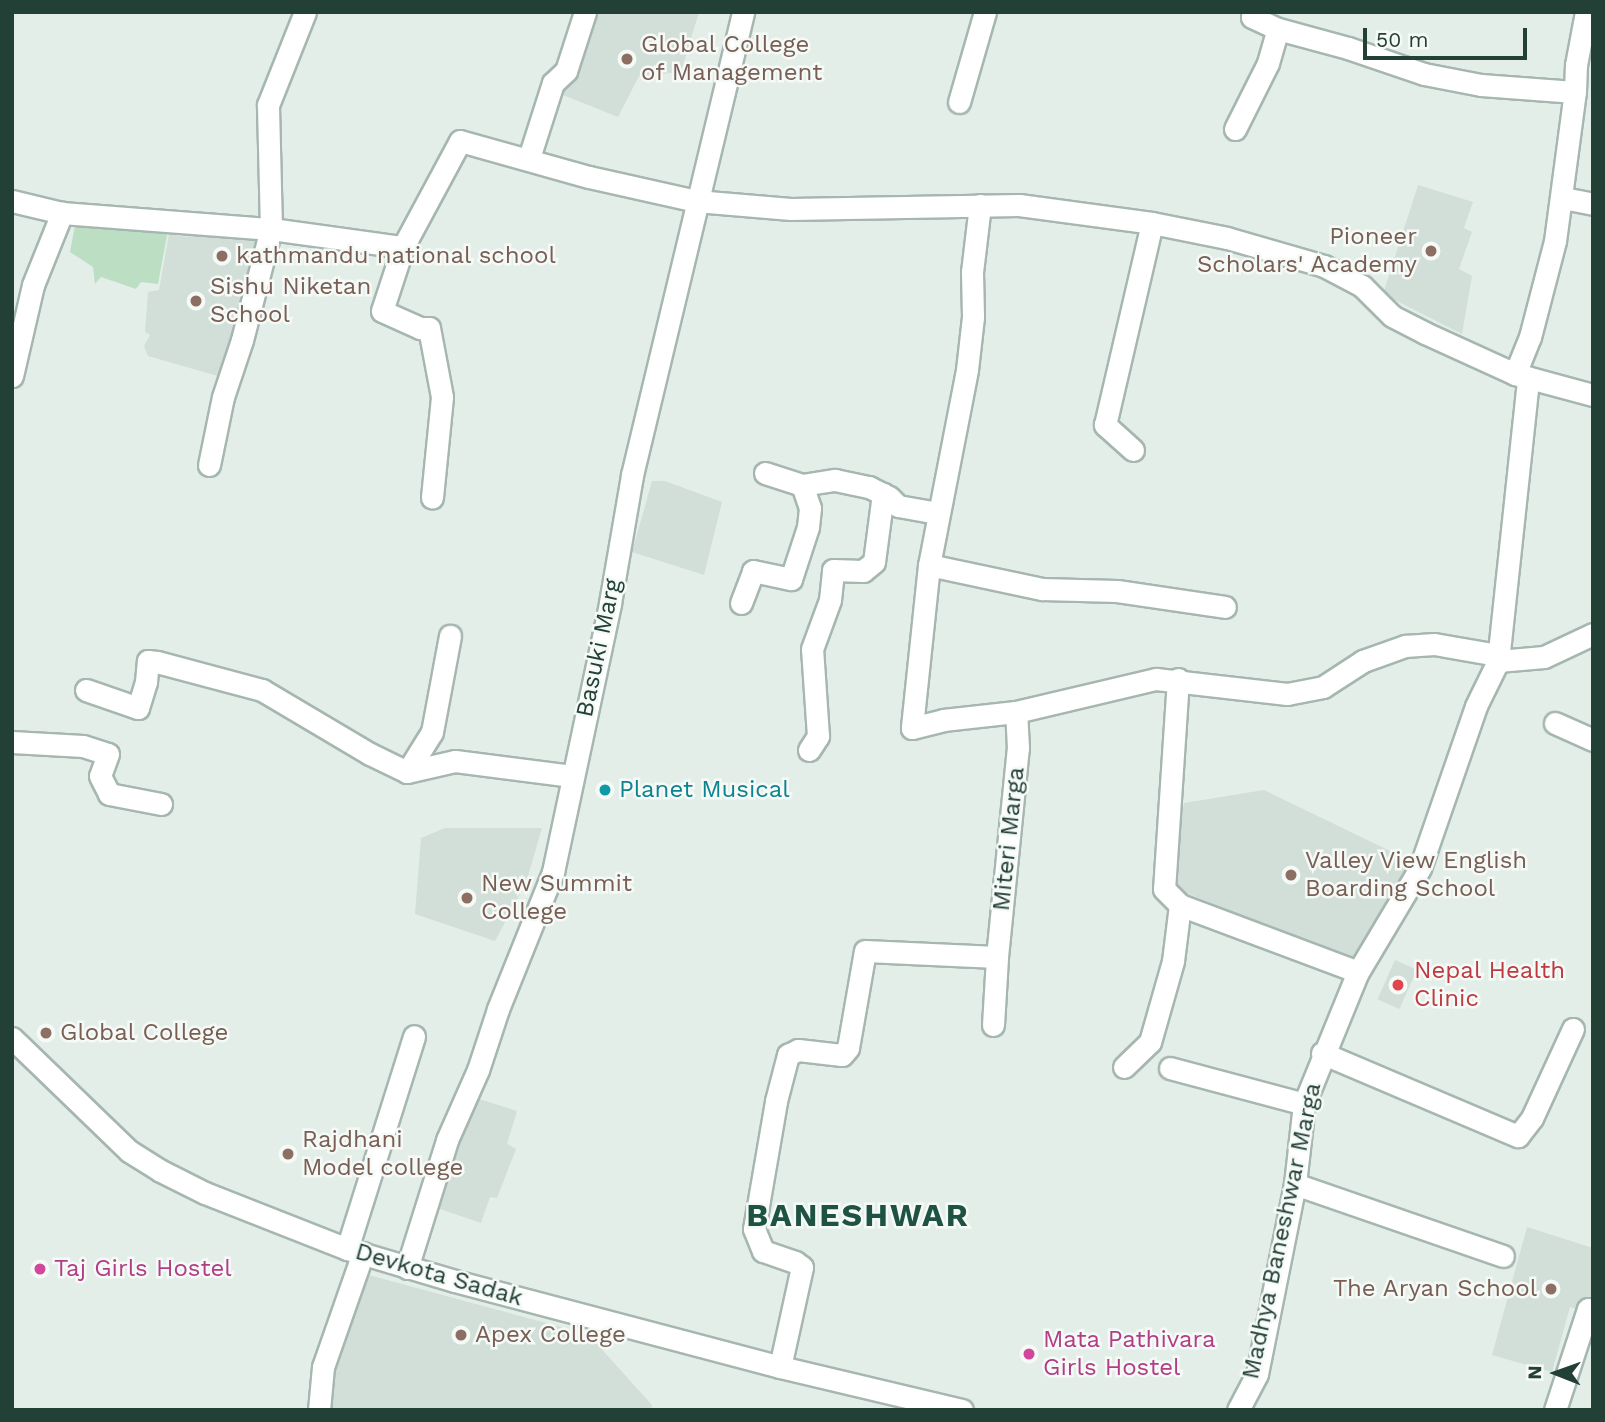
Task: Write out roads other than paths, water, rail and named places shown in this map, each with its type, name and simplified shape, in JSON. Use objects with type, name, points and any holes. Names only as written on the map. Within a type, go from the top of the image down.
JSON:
[{"type":"street","points":[[209,465],[223,397],[242,340],[271,229],[268,105],[304,12]]},
{"type":"street","points":[[529,158],[553,83],[566,71],[585,12]]},
{"type":"street","name":"Basuki Marg","points":[[407,1268],[447,1140],[478,1070],[498,1009],[553,872],[610,603],[632,475],[743,12]]},
{"type":"street","points":[[959,102],[985,12]]},
{"type":"street","points":[[1253,12],[1252,17],[1278,29],[1348,48],[1424,74],[1480,85],[1575,92]]},
{"type":"street","name":"Madhya Baneshwar Marga","points":[[1238,1410],[1257,1374],[1295,1184],[1304,1104],[1322,1053],[1358,972],[1420,868],[1476,706],[1498,658],[1521,376],[1563,198],[1576,65],[1586,12]]},
{"type":"street","points":[[1236,129],[1268,63],[1278,29]]},
{"type":"street","points":[[432,498],[442,397],[429,328],[420,328],[382,311],[403,247],[460,141],[529,158],[589,177],[696,201],[791,209],[1019,205],[1152,223],[1227,238],[1324,266],[1362,286],[1392,316],[1521,376],[1593,395]]},
{"type":"street","points":[[1563,198],[1593,204]]},
{"type":"street","points":[[12,201],[62,213],[271,229],[403,247]]},
{"type":"street","points":[[980,205],[972,272],[972,317],[967,370],[929,565],[912,728],[943,720],[1016,712],[1156,679],[1178,679],[1287,694],[1323,687],[1363,661],[1405,646],[1434,644],[1498,658],[1544,657],[1593,634]]},
{"type":"street","points":[[12,376],[33,285],[62,213]]},
{"type":"street","points":[[1133,450],[1105,425],[1152,223]]},
{"type":"street","points":[[765,473],[802,485],[835,480],[869,487],[898,506],[938,513]]},
{"type":"street","points":[[741,603],[752,571],[791,579],[808,527],[810,508],[802,485]]},
{"type":"street","points":[[809,750],[818,736],[812,649],[830,600],[833,570],[863,571],[874,562],[883,494]]},
{"type":"street","points":[[929,565],[1042,589],[1117,592],[1225,607]]},
{"type":"street","points":[[407,772],[432,732],[450,636]]},
{"type":"street","points":[[86,691],[138,708],[146,682],[148,661],[157,662],[262,690],[370,754],[407,772],[455,761],[572,776]]},
{"type":"street","points":[[1178,679],[1164,888],[1180,905],[1358,972]]},
{"type":"street","name":"Miteri Marga","points":[[993,1031],[1018,748],[1016,712]]},
{"type":"street","points":[[1555,723],[1593,740]]},
{"type":"street","points":[[12,742],[83,747],[108,754],[100,776],[109,794],[161,804]]},
{"type":"street","points":[[1124,1067],[1150,1042],[1173,961],[1180,905]]},
{"type":"street","points":[[780,1367],[802,1267],[762,1251],[754,1229],[776,1101],[788,1055],[798,1050],[842,1055],[848,1048],[865,951],[998,957]]},
{"type":"street","points":[[1322,1053],[1518,1136],[1532,1118],[1573,1028]]},
{"type":"street","points":[[319,1410],[323,1367],[414,1036]]},
{"type":"street","name":"Devkota Sadak","points":[[12,1038],[129,1152],[205,1193],[355,1251],[407,1268],[906,1403],[962,1410]]},
{"type":"street","points":[[1170,1068],[1304,1104]]},
{"type":"street","points":[[1295,1184],[1365,1211],[1435,1231],[1503,1256]]},
{"type":"street","points":[[1555,1410],[1588,1308],[1593,1310]]},
{"type":"place","name":"Global College of Management","points":[[627,59]]},
{"type":"place","name":"Pioneer Scholars' Academy","points":[[1431,251]]},
{"type":"place","name":"kathmandu national school","points":[[222,256]]},
{"type":"place","name":"Sishu Niketan School","points":[[196,301]]},
{"type":"place","name":"Planet Musical","points":[[605,790]]},
{"type":"place","name":"Valley View English Boarding School","points":[[1291,875]]},
{"type":"place","name":"New Summit College","points":[[467,898]]},
{"type":"place","name":"Nepal Health Clinic","points":[[1398,985]]},
{"type":"place","name":"Global College","points":[[46,1033]]},
{"type":"place","name":"Rajdhani Model college","points":[[288,1154]]},
{"type":"place","name":"Taj Girls Hostel","points":[[40,1269]]},
{"type":"place","name":"The Aryan School","points":[[1551,1289]]},
{"type":"place","name":"Apex College","points":[[461,1335]]},
{"type":"place","name":"Mata Pathivara Girls Hostel","points":[[1029,1354]]},
{"type":"district","name":"BANESHWAR","points":[[858,1215]]}]
